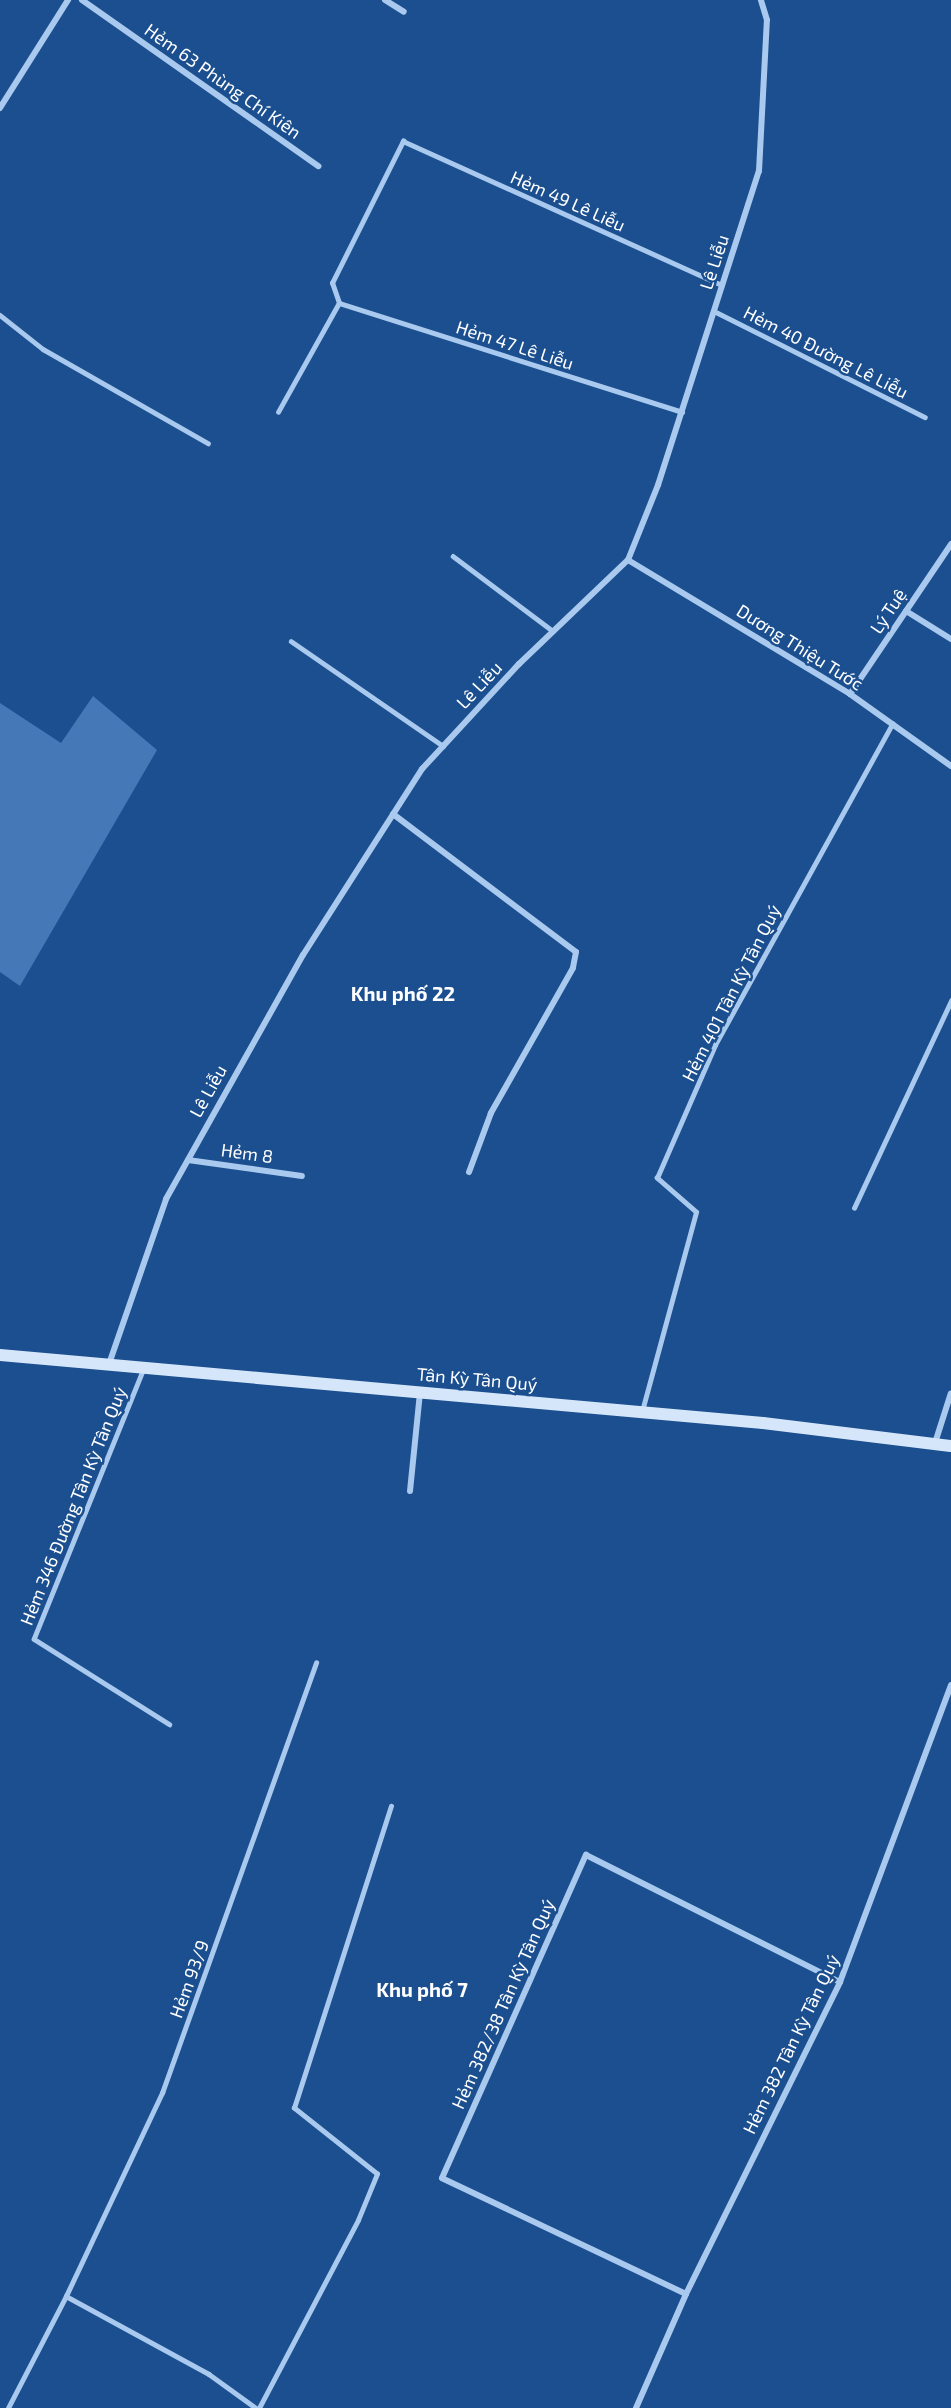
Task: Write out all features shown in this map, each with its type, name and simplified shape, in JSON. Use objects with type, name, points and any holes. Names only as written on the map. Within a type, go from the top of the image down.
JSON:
[{"type":"main road","name":"Tân Kỳ Tân Quý","points":[[0,1355],[642,1411],[951,1446]]},
{"type":"street","points":[[0,108],[68,0]]},
{"type":"street","name":"Hẻm 63 Phùng Chí Kiên","points":[[82,0],[318,166]]},
{"type":"street","points":[[385,0],[404,12]]},
{"type":"street","name":"Lê Liễu","points":[[109,1365],[166,1199],[303,955],[422,769],[552,631],[628,560],[682,412],[759,171],[767,20],[761,0]]},
{"type":"street","name":"Lý Tuệ","points":[[850,694],[951,544]]},
{"type":"street","name":"Dương Thiệu Tước","points":[[628,560],[850,694],[951,766]]},
{"type":"street","points":[[906,611],[951,639]]},
{"type":"street","points":[[393,814],[576,952],[573,968],[491,1113],[469,1172]]},
{"type":"street","name":"Hẻm 8","points":[[188,1160],[302,1176]]},
{"type":"street","points":[[410,1491],[420,1392]]},
{"type":"street","points":[[935,1444],[951,1392]]},
{"type":"street","name":"Hẻm 382 Tân Kỳ Tân Quý","points":[[636,2408],[686,2294],[840,1982],[951,1685]]},
{"type":"street","name":"Hẻm 382/38 Tân Kỳ Tân Quý","points":[[686,2294],[442,2178],[586,1855],[840,1982]]},
{"type":"lane","name":"Hẻm 49 Lê Liễu","points":[[339,303],[332,283],[403,141],[722,285]]},
{"type":"lane","points":[[278,412],[339,303]]},
{"type":"lane","name":"Hẻm 47 Lê Liễu","points":[[339,303],[682,412]]},
{"type":"lane","name":"Hẻm 40 Đường Lê Liễu","points":[[714,310],[925,417]]},
{"type":"lane","points":[[0,315],[43,349],[208,442]]},
{"type":"lane","points":[[453,556],[552,631]]},
{"type":"lane","points":[[291,641],[443,746]]},
{"type":"lane","name":"Hẻm 401 Tân Kỳ Tân Quý","points":[[642,1411],[696,1212],[657,1178],[716,1045],[892,724]]},
{"type":"lane","points":[[854,1208],[951,1001]]},
{"type":"lane","name":"Hẻm 346 Đường Tân Kỳ Tân Quý","points":[[144,1368],[34,1639],[169,1724]]},
{"type":"lane","name":"Hẻm 93/9","points":[[8,2408],[66,2296],[162,2092],[316,1663]]},
{"type":"lane","points":[[66,2296],[209,2374],[258,2408],[358,2220],[377,2174],[294,2108],[391,1806]]},
{"type":"building","points":[[93,696],[157,750],[20,986],[0,972],[0,703],[61,743]]},
{"type":"district","name":"Khu phố 22","points":[[403,993]]},
{"type":"district","name":"Khu phố 7","points":[[422,1989]]}]
